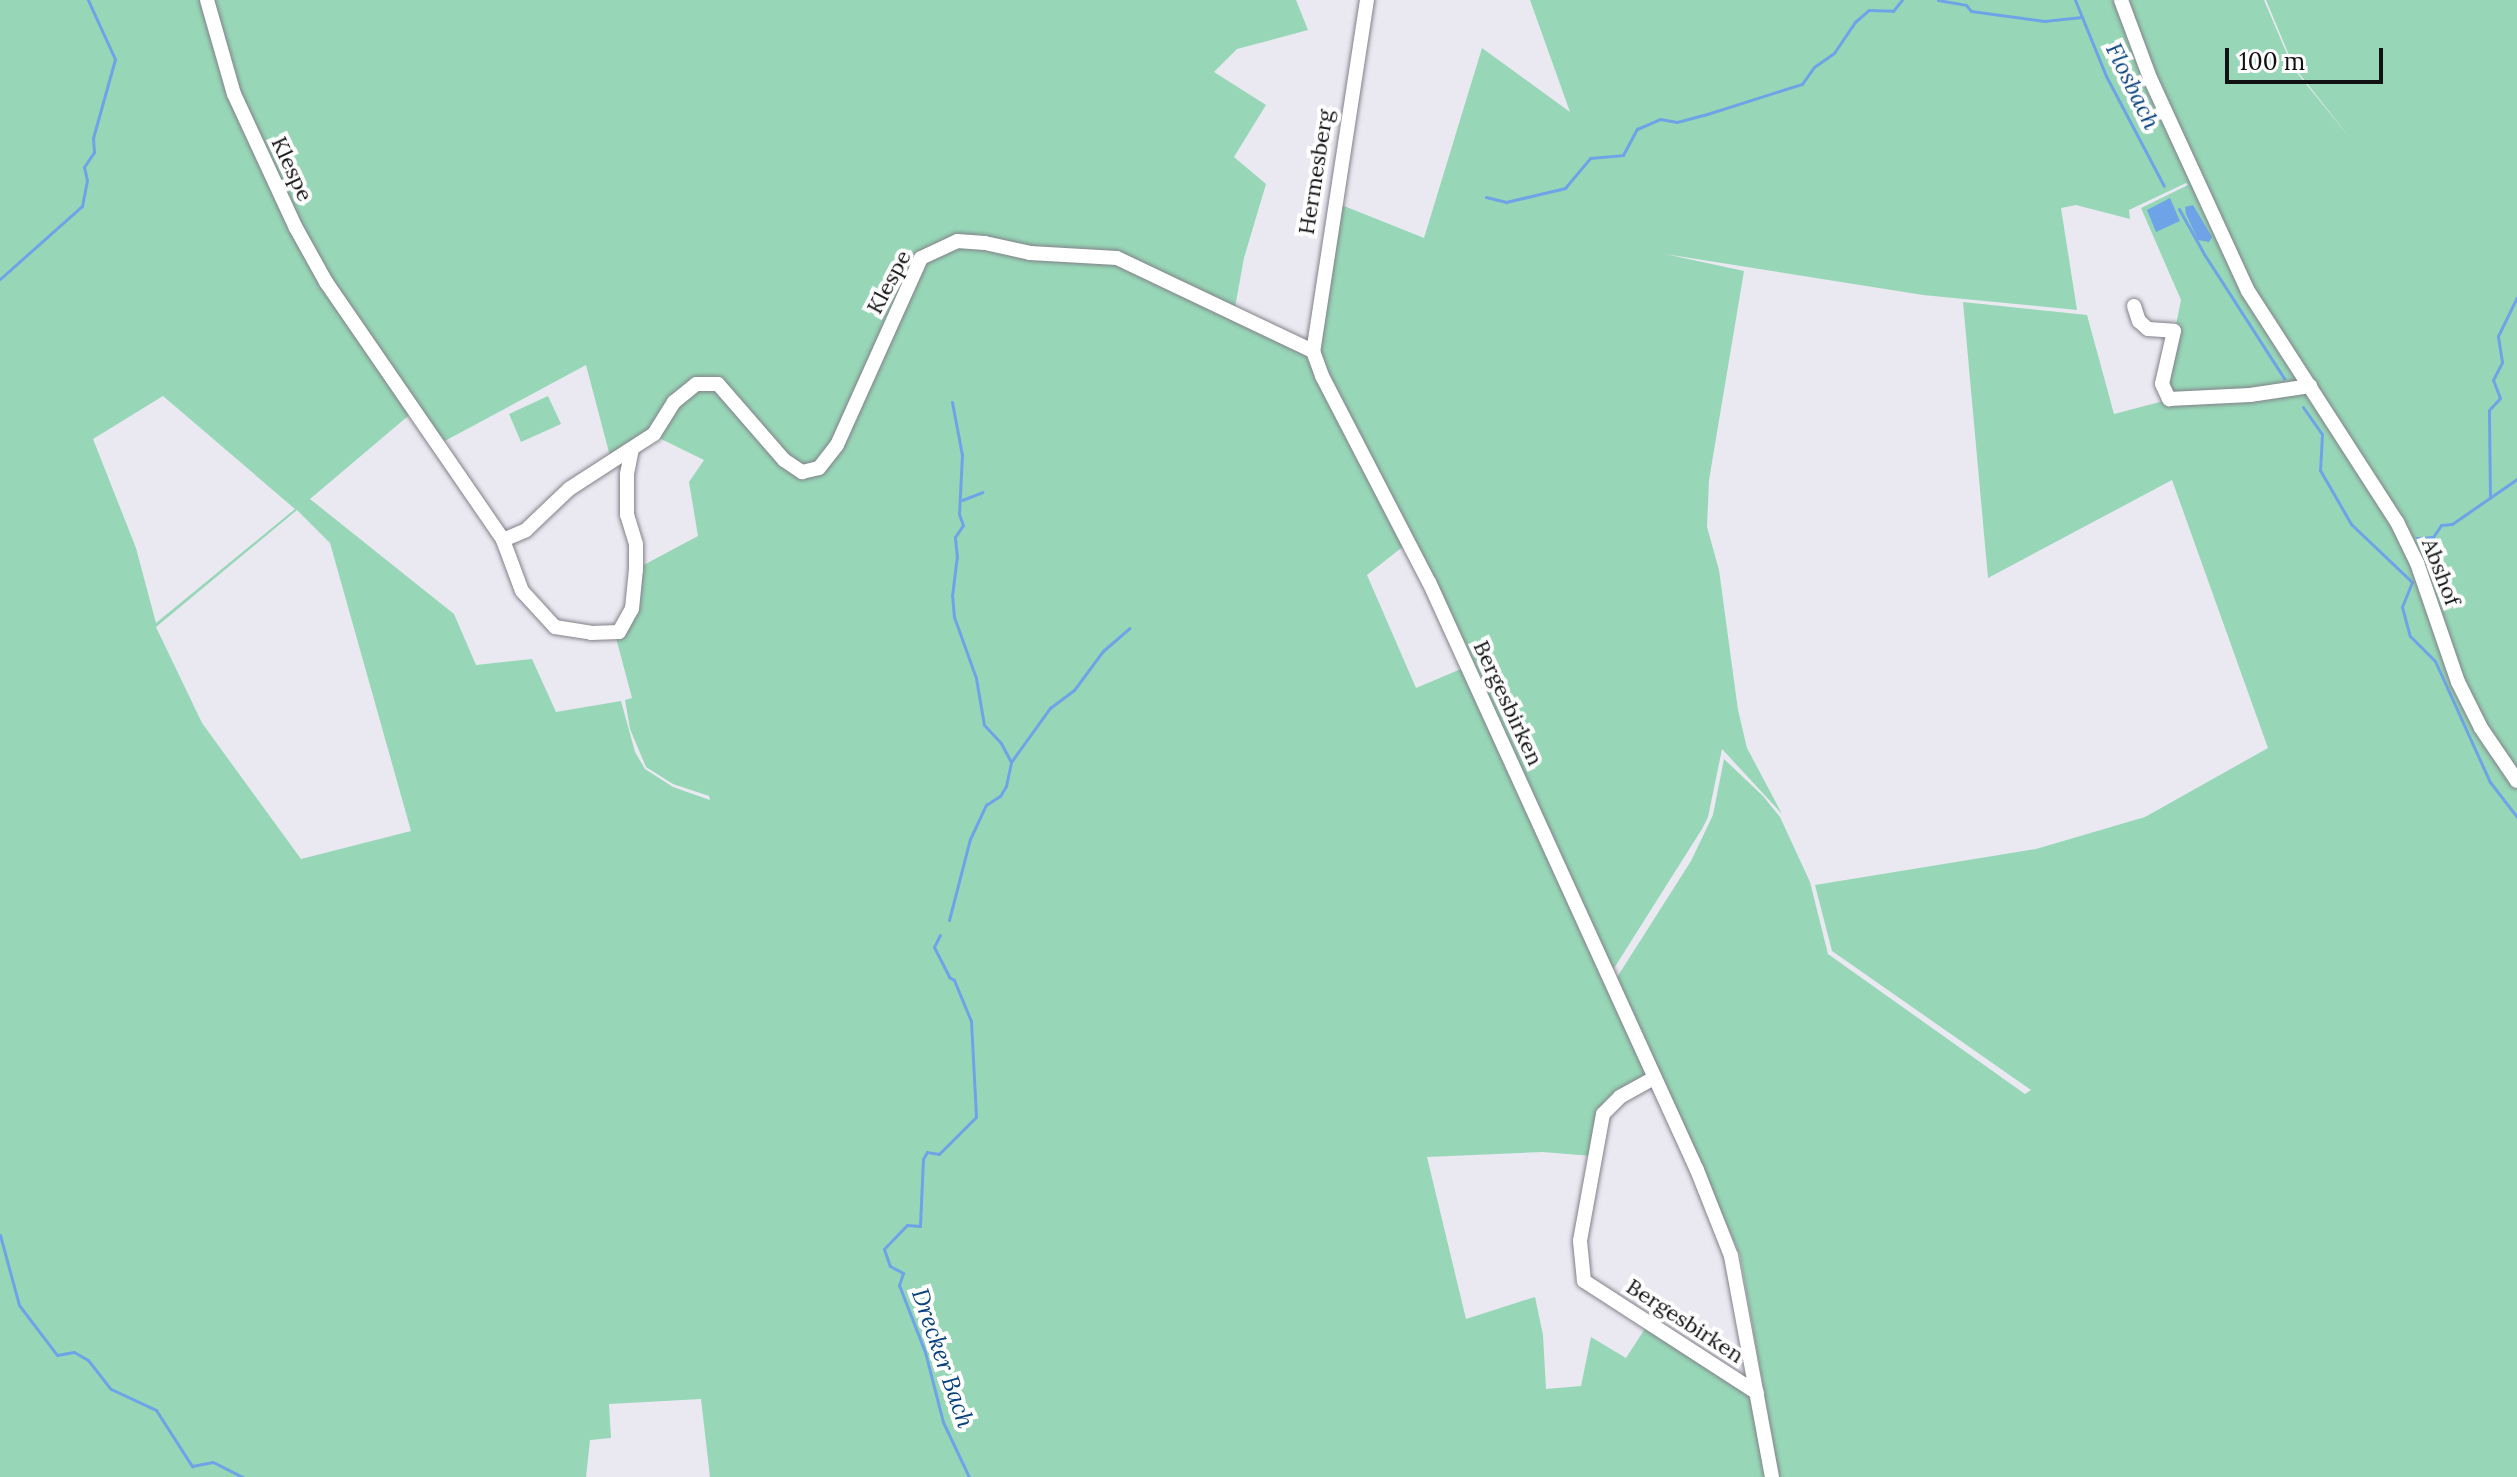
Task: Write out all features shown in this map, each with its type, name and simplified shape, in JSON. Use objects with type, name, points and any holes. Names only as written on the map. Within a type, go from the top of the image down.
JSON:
[{"type":"street","name":"Klespe","points":[[207,0],[234,94],[296,228],[326,282],[503,540],[522,591],[555,627],[591,633],[619,632],[632,609],[636,544],[627,515],[627,474],[632,449]]},
{"type":"street","name":"Hermesberg","points":[[1313,351],[1367,0]]},
{"type":"street","name":"Abshof","points":[[2121,0],[2150,78],[2248,291],[2397,522],[2417,563],[2458,682],[2481,728],[2517,781]]},
{"type":"street","name":"Klespe","points":[[503,540],[526,530],[569,489],[654,434],[674,402],[696,384],[718,384],[784,460],[802,472],[819,468],[837,445],[921,258],[957,241],[985,243],[1030,253],[1117,258],[1313,351]]},
{"type":"street","points":[[2134,306],[2139,321],[2148,329],[2174,331],[2162,384],[2169,399],[2250,395],[2310,386]]},
{"type":"street","name":"Bergesbirken","points":[[1313,351],[1322,376],[1429,582],[1697,1170],[1731,1256],[1772,1477]]},
{"type":"street","name":"Bergesbirken","points":[[1654,1078],[1620,1097],[1603,1114],[1580,1241],[1584,1281],[1757,1393]]},
{"type":"green space","points":[[0,0],[204,0],[293,229],[414,411],[310,499],[454,614],[476,665],[532,659],[556,712],[621,701],[635,752],[645,769],[673,787],[710,800],[709,796],[673,784],[646,767],[630,729],[625,700],[632,698],[616,638],[638,568],[698,536],[689,482],[704,460],[655,436],[676,403],[697,386],[717,386],[784,463],[822,470],[923,259],[957,243],[1108,259],[1311,353],[1355,456],[1405,545],[1367,575],[1416,688],[1461,669],[1649,1077],[1600,1110],[1592,1156],[1542,1152],[1427,1157],[1466,1319],[1535,1297],[1543,1335],[1546,1389],[1581,1386],[1591,1337],[1626,1358],[1646,1327],[1748,1392],[1769,1477],[710,1477],[701,1399],[609,1404],[611,1438],[590,1440],[586,1477],[0,1477]],"holes":[[[163,396],[295,509],[156,623],[136,548],[93,439]],[[297,510],[330,543],[411,831],[301,859],[202,723],[156,627]]]},
{"type":"green space","points":[[210,0],[1296,0],[1308,30],[1237,49],[1214,72],[1266,105],[1234,157],[1266,184],[1244,258],[1234,313],[1117,257],[1031,250],[986,241],[920,257],[836,443],[818,466],[803,469],[785,458],[732,395],[696,382],[652,433],[611,460],[586,365],[441,443],[328,279],[238,92]]},
{"type":"green space","points":[[1530,0],[2264,0],[2293,68],[2351,139],[2294,67],[2266,0],[2517,0],[2517,1477],[1779,1477],[1740,1255],[1614,982],[1691,861],[1713,815],[1724,759],[1780,817],[1810,882],[1828,954],[2025,1094],[2031,1090],[1832,951],[1815,885],[2036,849],[2145,817],[2268,748],[2172,480],[1988,578],[1963,302],[2087,315],[2114,414],[2175,398],[2164,384],[2181,300],[2141,208],[2188,185],[2186,183],[2129,210],[2130,219],[2076,205],[2061,208],[2077,310],[1923,295],[1665,254],[1744,271],[1709,480],[1707,527],[1719,570],[1738,710],[1747,748],[1782,814],[1722,749],[1708,817],[1611,973],[1313,351],[1334,202],[1424,238],[1482,48],[1570,112]]},
{"type":"green space","points":[[548,396],[561,424],[521,442],[509,414]]},
{"type":"water","points":[[2170,198],[2180,221],[2156,232],[2147,210]]},
{"type":"water","points":[[2193,205],[2212,237],[2209,242],[2198,240],[2186,214],[2185,207]]},
{"type":"waterway","name":"Drecker Bach","points":[[0,279],[82,206],[87,180],[84,167],[94,152],[93,138],[115,59],[88,0]]},
{"type":"waterway","points":[[1486,197],[1506,202],[1565,188],[1590,158],[1623,155],[1637,129],[1660,119],[1677,122],[1704,115],[1802,84],[1814,67],[1834,53],[1855,22],[1869,10],[1893,11],[1902,0]]},
{"type":"waterway","points":[[1938,0],[1966,5],[1971,11],[2044,21],[2082,17]]},
{"type":"waterway","name":"Flosbach","points":[[2075,0],[2106,76],[2164,186]]},
{"type":"waterway","name":"Flosbach","points":[[2179,209],[2204,254],[2284,378]]},
{"type":"waterway","points":[[2490,498],[2489,410],[2500,398],[2493,380],[2502,362],[2498,336],[2517,297]]},
{"type":"waterway","name":"Drecker Bach","points":[[949,920],[970,839],[986,805],[1000,796],[1006,786],[1011,762],[1001,743],[984,725],[976,678],[954,617],[955,537],[963,525],[959,514],[962,455],[952,402]]},
{"type":"waterway","name":"Flosbach","points":[[2303,407],[2322,434],[2320,470],[2351,524],[2412,582],[2402,607],[2410,636],[2435,661],[2490,782],[2517,817]]},
{"type":"waterway","points":[[2417,538],[2433,537],[2441,525],[2452,524],[2517,479]]},
{"type":"waterway","points":[[962,500],[983,492]]},
{"type":"waterway","points":[[1011,762],[1050,708],[1074,690],[1103,651],[1129,628]]},
{"type":"waterway","name":"Drecker Bach","points":[[940,935],[934,947],[949,977],[954,980],[971,1021],[976,1117],[939,1154],[927,1152],[923,1159],[920,1226],[907,1225],[884,1249],[890,1266],[903,1273],[899,1285],[925,1352],[943,1422],[969,1477]]},
{"type":"waterway","name":"Drecker Bach","points":[[0,1235],[19,1305],[57,1355],[74,1352],[88,1360],[111,1389],[156,1410],[192,1466],[213,1462],[243,1477]]}]
